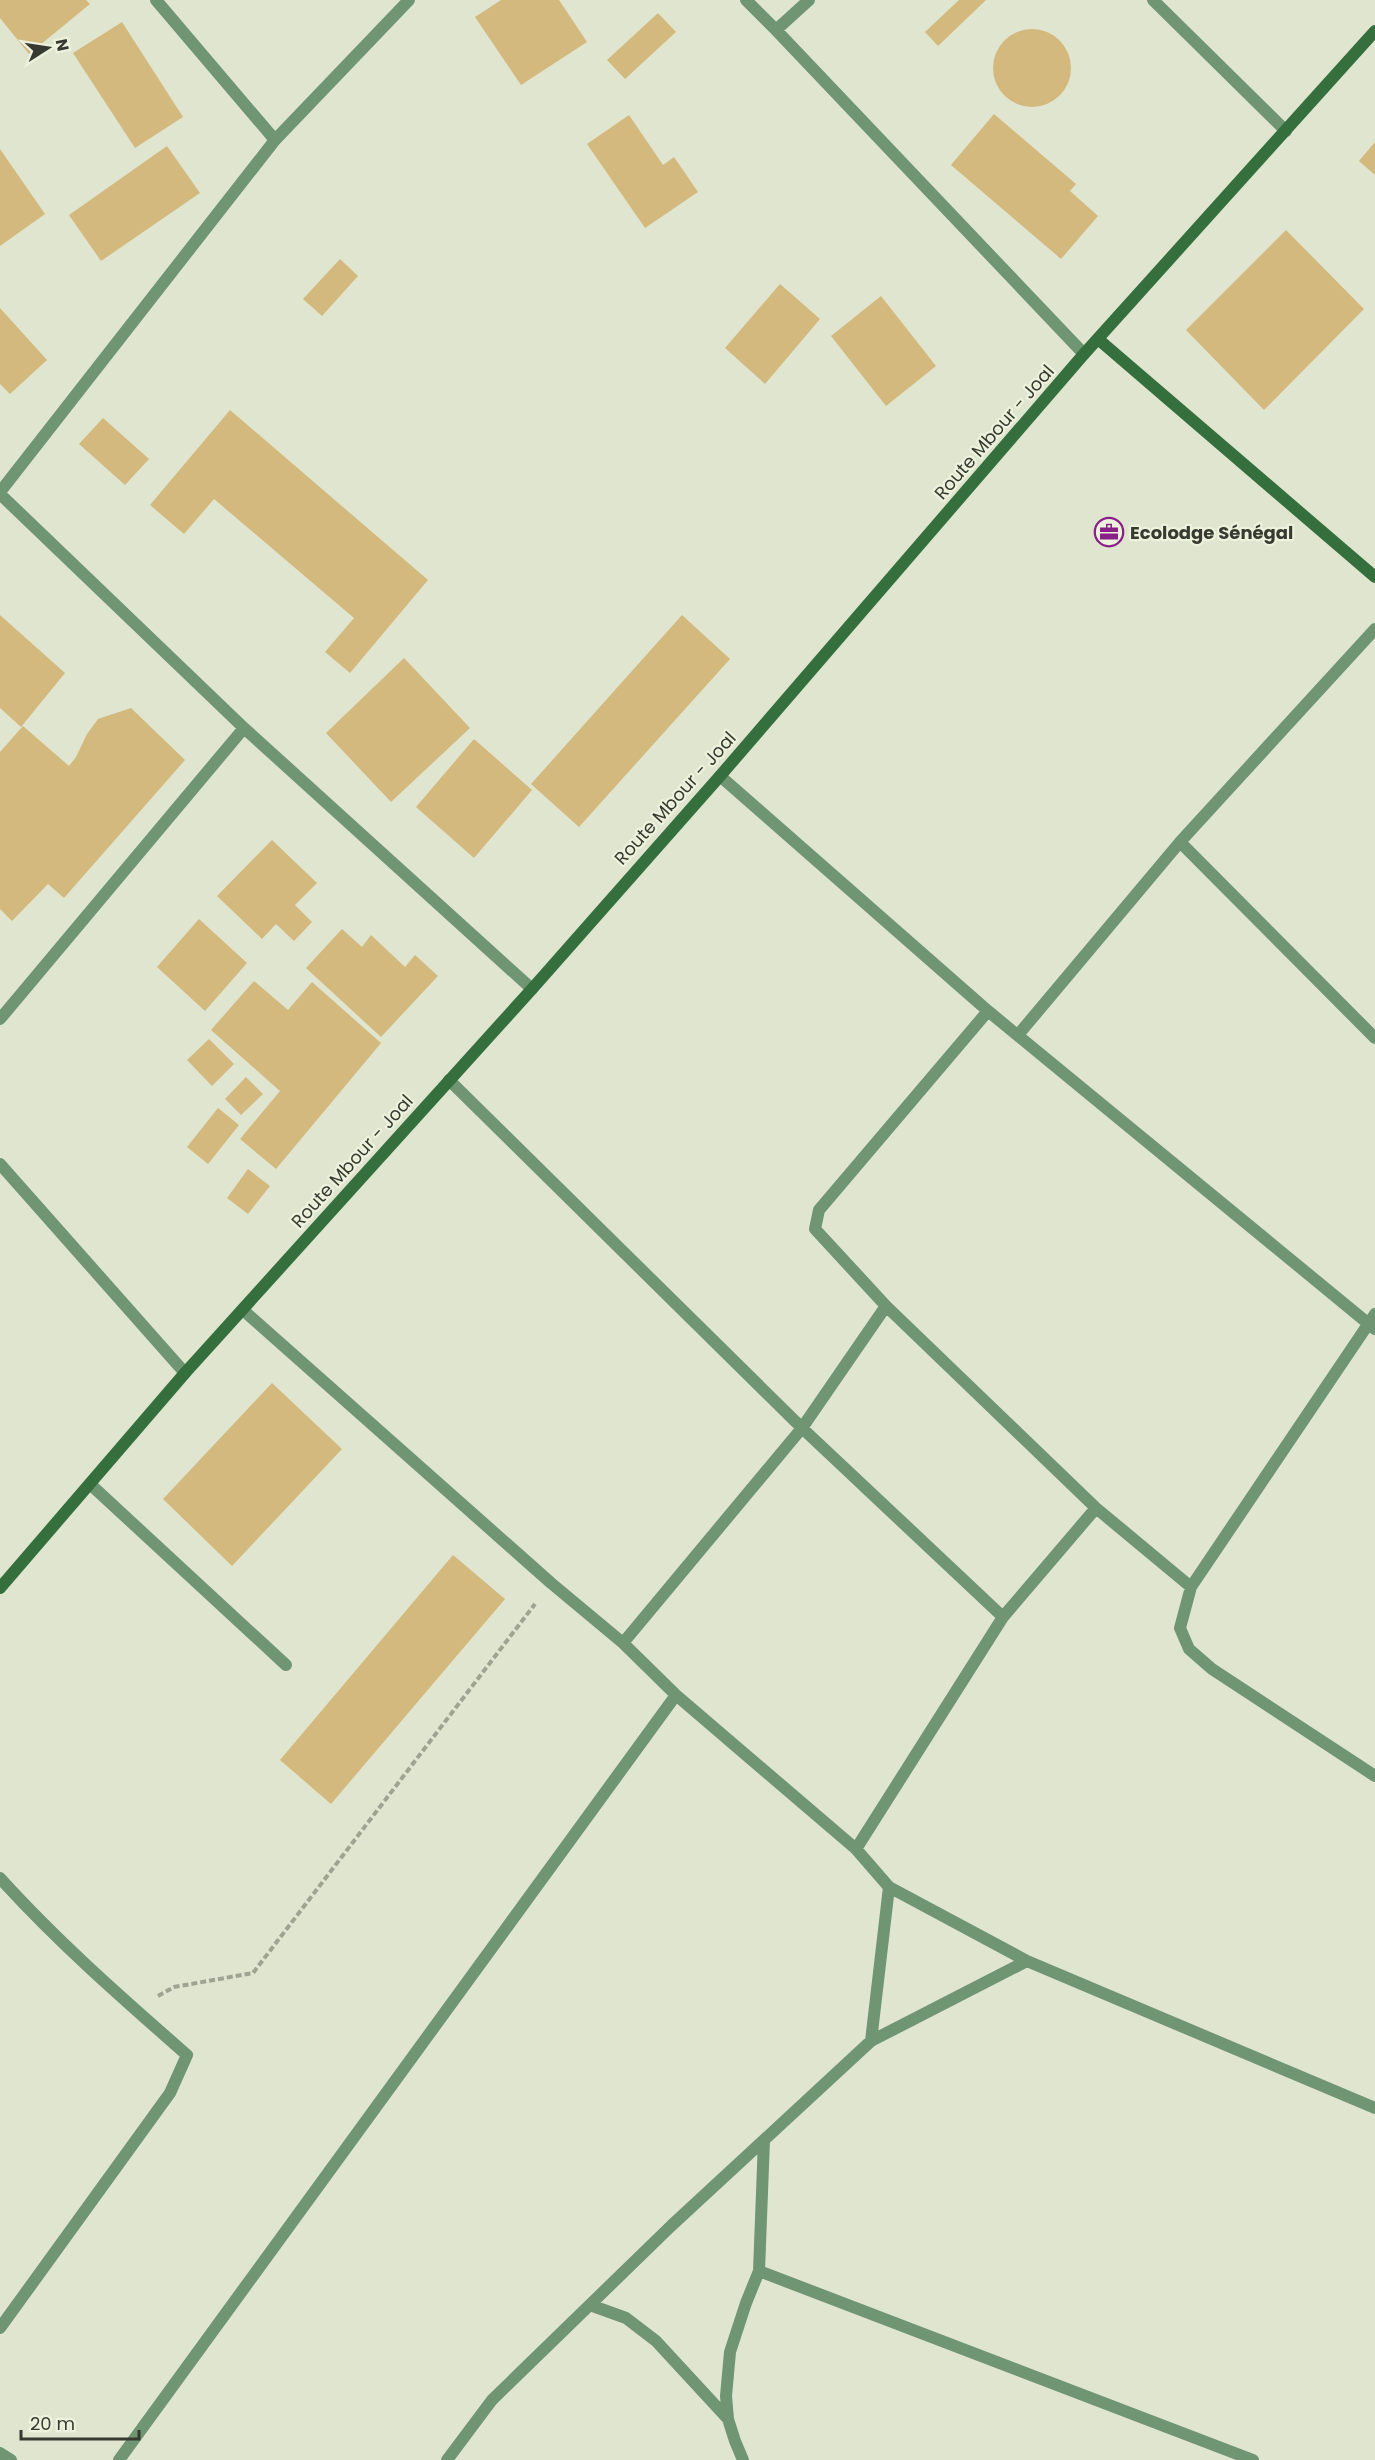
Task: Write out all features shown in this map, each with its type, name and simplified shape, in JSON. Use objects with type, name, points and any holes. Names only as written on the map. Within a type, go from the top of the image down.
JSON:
[{"type":"main road","name":"Route Mbour - Joal","points":[[0,1588],[185,1373],[532,989],[720,776],[1084,354],[1375,31]]},
{"type":"main road","points":[[1098,339],[1375,577]]},
{"type":"street","points":[[156,0],[276,140]]},
{"type":"street","points":[[409,0],[276,140],[0,493],[244,728],[532,989]]},
{"type":"street","points":[[746,0],[1084,354]]},
{"type":"street","points":[[777,30],[809,0]]},
{"type":"street","points":[[1153,0],[1286,131]]},
{"type":"street","points":[[1018,1035],[1180,842],[1375,629]]},
{"type":"street","points":[[0,1019],[244,728]]},
{"type":"street","points":[[720,776],[988,1011],[1373,1322],[1191,1587],[1180,1628],[1189,1649],[1212,1669],[1375,1776]]},
{"type":"street","points":[[1180,842],[1375,1038]]},
{"type":"street","points":[[988,1011],[819,1210],[815,1229],[886,1306],[1096,1508],[1191,1587]]},
{"type":"street","points":[[449,1080],[802,1428],[1003,1617]]},
{"type":"street","points":[[0,1164],[185,1373]]},
{"type":"street","points":[[623,1643],[802,1428],[886,1306]]},
{"type":"street","points":[[243,1310],[551,1583],[623,1643],[676,1695],[856,1849],[889,1887],[1027,1961],[1375,2108]]},
{"type":"street","points":[[90,1484],[286,1665]]},
{"type":"street","points":[[856,1849],[1003,1617],[1096,1508]]},
{"type":"street","points":[[119,2460],[676,1695]]},
{"type":"street","points":[[0,1878],[104,1983],[187,2055],[170,2093],[0,2328]]},
{"type":"street","points":[[871,2041],[889,1887]]},
{"type":"street","points":[[447,2460],[492,2400],[871,2041],[1027,1961]]},
{"type":"street","points":[[743,2460],[728,2419],[726,2396],[730,2352],[759,2271],[764,2140]]},
{"type":"street","points":[[759,2271],[1253,2460]]},
{"type":"street","points":[[590,2305],[626,2318],[656,2341],[728,2419]]},
{"type":"street","points":[[0,2453],[10,2460]]},
{"type":"path","points":[[134,2008],[174,1987],[253,1972],[551,1583]]},
{"type":"building","points":[[0,0],[86,0],[90,4],[29,54],[0,18]]},
{"type":"building","points":[[501,0],[559,0],[587,42],[521,85],[475,17]]},
{"type":"building","points":[[959,0],[986,0],[938,46],[925,32]]},
{"type":"building","points":[[658,13],[676,32],[625,79],[607,60]]},
{"type":"building","points":[[122,22],[183,117],[135,148],[73,53]]},
{"type":"building","points":[[1032,29],[1047,32],[1060,40],[1068,53],[1071,68],[1068,83],[1060,96],[1047,104],[1032,107],[1017,104],[1004,96],[996,83],[993,68],[996,53],[1004,40],[1017,32]]},
{"type":"building","points":[[994,114],[1076,184],[1070,191],[1098,216],[1061,259],[951,165]]},
{"type":"building","points":[[629,115],[663,165],[674,157],[698,192],[645,228],[587,144]]},
{"type":"building","points":[[1375,142],[1375,175],[1359,161]]},
{"type":"building","points":[[167,146],[200,193],[101,261],[69,215]]},
{"type":"building","points":[[0,149],[45,214],[0,246]]},
{"type":"building","points":[[1286,230],[1364,309],[1264,410],[1186,330]]},
{"type":"building","points":[[340,259],[358,276],[322,316],[303,299]]},
{"type":"building","points":[[780,284],[820,319],[765,384],[725,348]]},
{"type":"building","points":[[881,296],[936,366],[886,406],[831,336]]},
{"type":"building","points":[[0,308],[47,360],[10,394],[0,384]]},
{"type":"building","points":[[230,410],[428,580],[350,673],[325,652],[354,618],[214,499],[184,534],[150,505]]},
{"type":"building","points":[[103,418],[149,459],[125,485],[79,444]]},
{"type":"building","points":[[0,615],[65,673],[21,727],[0,708]]},
{"type":"building","points":[[682,615],[730,659],[579,827],[531,784]]},
{"type":"building","points":[[404,658],[470,728],[391,802],[326,733]]},
{"type":"building","points":[[131,708],[185,760],[64,898],[48,884],[12,921],[0,909],[0,752],[23,726],[69,766],[98,719]]},
{"type":"building","points":[[474,739],[532,790],[474,858],[416,807]]},
{"type":"building","points":[[272,840],[317,883],[295,905],[312,922],[294,941],[276,924],[262,939],[217,896]]},
{"type":"building","points":[[199,919],[247,963],[205,1011],[157,967]]},
{"type":"building","points":[[342,929],[362,947],[371,935],[405,967],[415,955],[438,976],[381,1037],[306,968]]},
{"type":"building","points":[[254,981],[288,1010],[312,982],[381,1043],[276,1169],[240,1139],[280,1091],[211,1030]]},
{"type":"building","points":[[209,1039],[234,1064],[212,1086],[187,1060]]},
{"type":"building","points":[[246,1077],[263,1094],[241,1115],[225,1099]]},
{"type":"building","points":[[218,1108],[239,1125],[208,1164],[187,1147]]},
{"type":"building","points":[[248,1169],[270,1186],[248,1214],[227,1198]]},
{"type":"building","points":[[272,1383],[342,1449],[232,1566],[163,1499]]},
{"type":"building","points":[[453,1555],[505,1599],[331,1804],[280,1760]]},
{"type":"place","name":"Ecolodge Sénégal","points":[[1109,532]]}]
